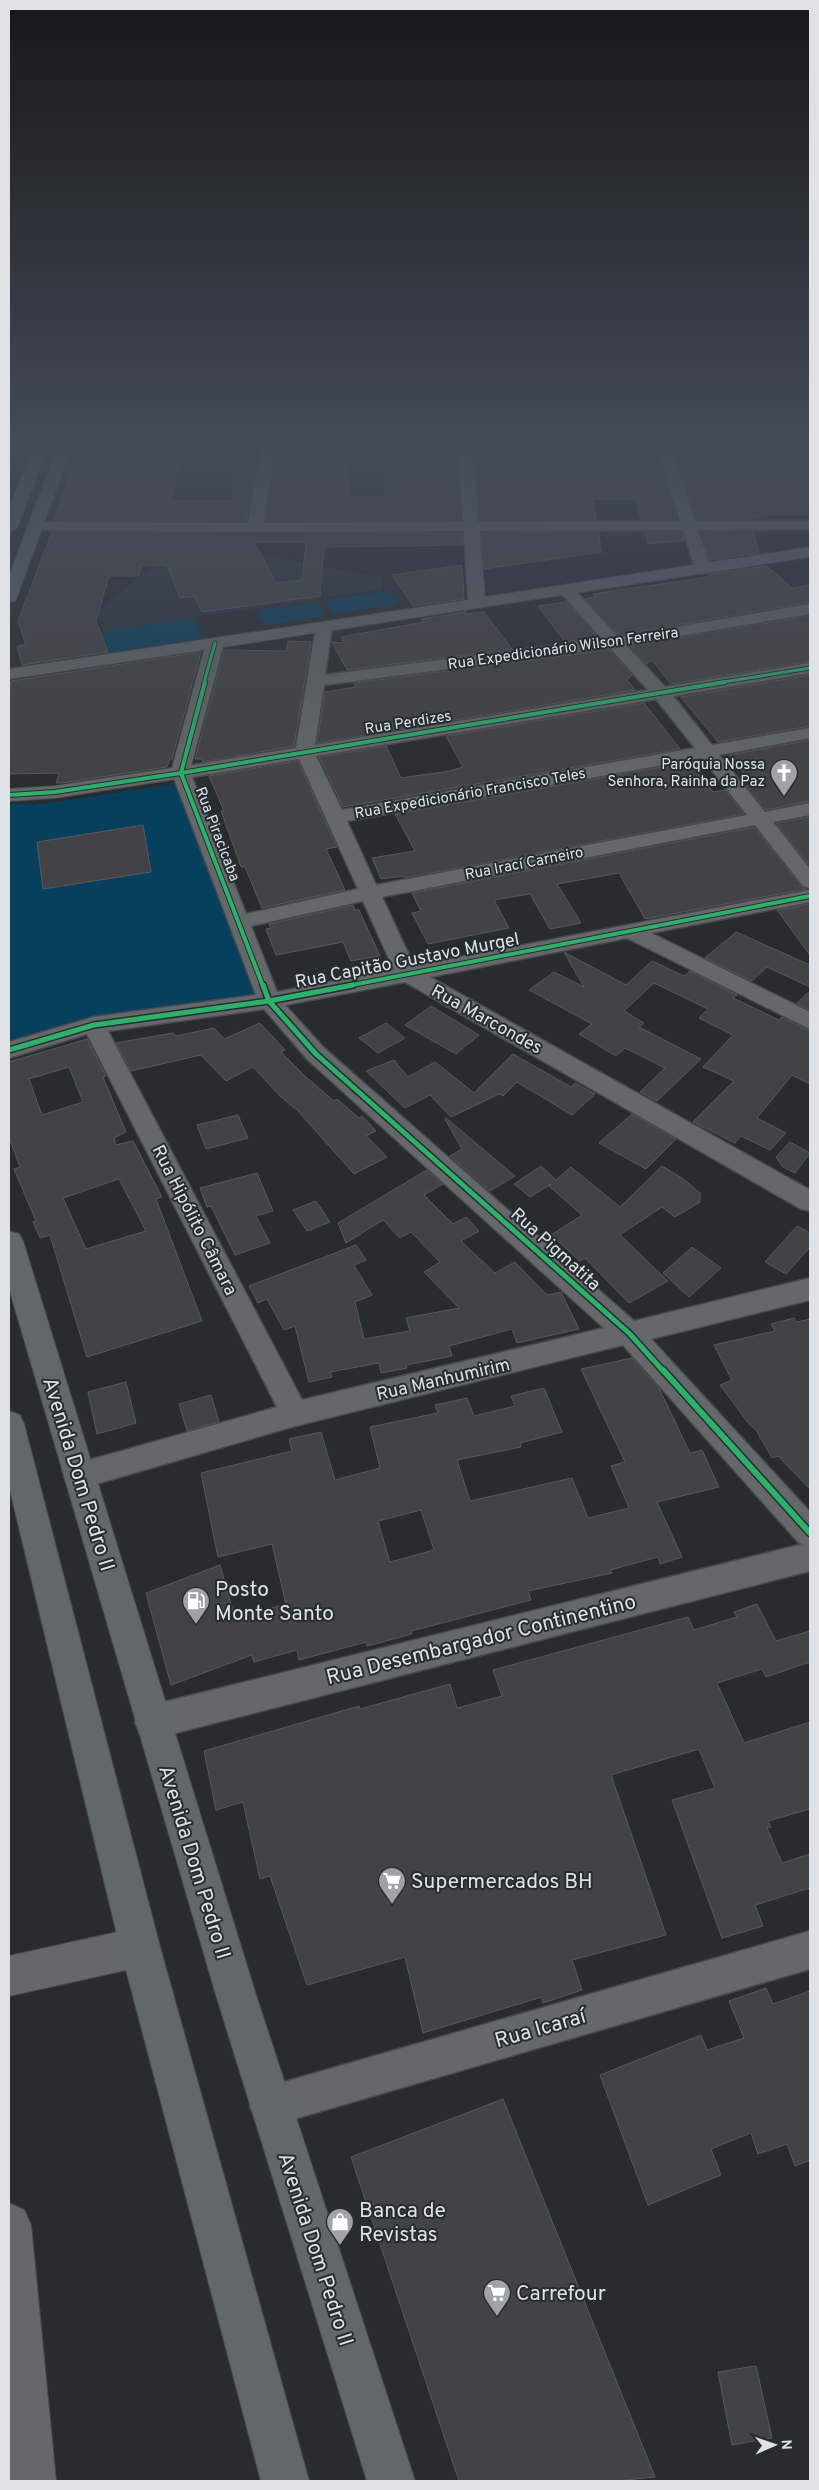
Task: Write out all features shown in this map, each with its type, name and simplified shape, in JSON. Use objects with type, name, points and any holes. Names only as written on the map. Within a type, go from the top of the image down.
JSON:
[{"type":"main road","points":[[9,597],[22,562]]},
{"type":"main road","name":"Avenida Dom Pedro II","points":[[9,1241],[113,1585],[152,1722],[270,2106],[391,2481]]},
{"type":"main road","points":[[9,1424],[16,1481],[140,1948],[285,2481]]},
{"type":"street","points":[[474,562],[477,604]]},
{"type":"street","points":[[701,562],[703,568]]},
{"type":"street","points":[[9,674],[742,562]]},
{"type":"street","points":[[566,590],[661,693],[810,882]]},
{"type":"street","name":"Rua Expedicionário Wilson Ferreira","points":[[316,681],[616,642],[810,609]]},
{"type":"street","points":[[324,627],[305,751],[337,817],[406,973]]},
{"type":"street","name":"Rua Piracicaba","points":[[215,643],[181,773],[269,1001]]},
{"type":"street","name":"Rua Perdizes","points":[[9,795],[55,792],[181,773],[810,668]]},
{"type":"street","name":"Rua Expedicionário Francisco Teles","points":[[337,817],[810,733]]},
{"type":"street","name":"Rua Irací Carneiro","points":[[239,922],[369,893],[810,809]]},
{"type":"street","name":"Rua Capitão Gustavo Murgel","points":[[9,1050],[94,1025],[269,1001],[810,896]]},
{"type":"street","points":[[632,932],[810,1021]]},
{"type":"street","name":"Rua Marcondes","points":[[406,973],[810,1202]]},
{"type":"street","name":"Rua Pigmatita","points":[[269,1001],[316,1054],[630,1334],[810,1533]]},
{"type":"street","name":"Rua Hipólito Câmara","points":[[94,1025],[295,1414]]},
{"type":"street","name":"Rua Manhumirim","points":[[79,1476],[295,1414],[810,1289]]},
{"type":"street","name":"Rua Desembargador Continentino","points":[[152,1722],[810,1557]]},
{"type":"street","points":[[9,1976],[140,1948]]},
{"type":"street","name":"Rua Icaraí","points":[[270,2106],[810,1950]]},
{"type":"street","points":[[9,2225],[32,2481]]},
{"type":"shaded area","points":[[164,562],[301,562],[382,578],[382,589],[103,631],[97,612],[141,576]]},
{"type":"shaded area","points":[[388,591],[397,604],[333,614],[325,600]]},
{"type":"shaded area","points":[[318,602],[326,616],[264,625],[257,611]]},
{"type":"shaded area","points":[[193,618],[203,638],[83,657],[76,636]]},
{"type":"shaded area","points":[[175,784],[265,1000],[83,1023],[9,1047],[9,804],[42,804]]},
{"type":"building","points":[[40,562],[265,562],[276,583],[302,580],[304,562],[323,562],[320,596],[202,612],[194,596],[180,598],[167,565],[142,565],[139,576],[109,576],[96,621],[108,652],[22,665],[17,646],[26,645],[18,621]]},
{"type":"building","points":[[483,562],[531,562],[484,569]]},
{"type":"building","points":[[462,565],[464,599],[413,606],[392,575]]},
{"type":"building","points":[[767,566],[792,588],[810,585],[810,602],[619,635],[585,599],[595,597],[593,594],[709,577],[709,574]]},
{"type":"building","points":[[566,602],[598,638],[565,642],[538,606]]},
{"type":"building","points":[[465,612],[466,614],[484,612],[512,649],[347,670],[332,642],[345,643],[341,637],[424,622],[421,619]]},
{"type":"building","points":[[810,616],[810,661],[671,684],[652,660],[646,664],[630,646]]},
{"type":"building","points":[[288,641],[311,642],[294,746],[203,762],[202,759],[195,759],[224,650],[286,651]]},
{"type":"building","points":[[609,650],[632,675],[627,680],[635,690],[317,743],[325,692],[356,687],[354,683]]},
{"type":"building","points":[[201,652],[172,759],[170,759],[167,767],[62,783],[56,783],[59,773],[9,774],[9,693],[11,681]]},
{"type":"building","points":[[810,675],[810,726],[718,742],[681,697]]},
{"type":"building","points":[[644,703],[680,749],[343,807],[319,757],[386,746],[401,778],[450,771],[463,767],[446,736]]},
{"type":"building","points":[[810,740],[810,801],[766,810],[746,786],[752,784],[729,755]]},
{"type":"building","points":[[298,761],[337,847],[326,849],[345,890],[262,908],[245,867],[241,867],[221,811],[224,811],[209,776]]},
{"type":"building","points":[[690,762],[713,792],[725,790],[744,814],[405,878],[404,876],[381,879],[372,858],[415,851],[395,814]]},
{"type":"building","points":[[810,817],[810,866],[776,823]]},
{"type":"building","points":[[143,825],[151,872],[43,889],[37,842]]},
{"type":"building","points":[[754,827],[802,887],[806,889],[645,919],[619,873],[557,884],[581,923],[550,929],[530,894],[494,900],[509,928],[428,944],[412,913],[421,911],[412,893]]},
{"type":"building","points":[[810,904],[810,955],[777,910]]},
{"type":"building","points":[[353,905],[355,910],[359,910],[380,956],[351,961],[343,942],[276,955],[266,929],[271,928],[269,924]]},
{"type":"building","points":[[736,932],[810,965],[810,987],[767,967],[752,981],[705,958]]},
{"type":"building","points":[[564,952],[626,985],[652,961],[684,976],[690,971],[737,995],[733,998],[779,1020],[782,1017],[810,1031],[810,1084],[792,1075],[757,1118],[786,1133],[770,1150],[741,1136],[735,1143],[693,1122],[734,1081],[703,1067],[733,1035],[699,1018],[708,1009],[654,983],[624,1011],[644,1023],[639,1027],[701,1059],[657,1101],[640,1092],[665,1068],[625,1048],[616,1056],[579,1034],[592,1024],[529,990],[554,972],[584,987]]},
{"type":"building","points":[[810,991],[810,1010],[797,1003]]},
{"type":"building","points":[[431,1006],[479,1035],[456,1054],[405,1025]]},
{"type":"building","points":[[260,1023],[285,1050],[281,1052],[307,1078],[334,1101],[337,1099],[359,1118],[362,1116],[376,1131],[366,1136],[387,1157],[354,1174],[298,1111],[280,1096],[253,1067],[226,1081],[201,1055],[131,1071],[116,1043],[173,1033],[176,1036],[214,1028],[224,1039]]},
{"type":"building","points":[[386,1023],[405,1038],[378,1053],[359,1038]]},
{"type":"building","points":[[87,1039],[106,1076],[103,1077],[126,1132],[114,1138],[116,1145],[133,1141],[162,1197],[156,1199],[202,1321],[87,1357],[50,1235],[40,1238],[33,1222],[36,1221],[14,1169],[20,1167],[9,1137],[9,1062]],"holes":[[[69,1067],[83,1102],[42,1115],[29,1079]],[[119,1179],[146,1231],[86,1249],[63,1198]]]},
{"type":"building","points":[[513,1054],[571,1087],[575,1083],[595,1094],[572,1115],[517,1082],[503,1096],[499,1094],[451,1117],[430,1095],[405,1108],[366,1071],[394,1060],[408,1077],[435,1062],[474,1093]]},
{"type":"building","points":[[632,1114],[676,1139],[646,1169],[599,1143]]},
{"type":"building","points":[[238,1115],[248,1138],[206,1149],[197,1125]]},
{"type":"building","points":[[446,1118],[515,1176],[490,1191],[450,1156],[462,1149]]},
{"type":"building","points":[[790,1142],[810,1153],[795,1173],[783,1167],[776,1157]]},
{"type":"building","points":[[541,1166],[556,1180],[571,1167],[620,1207],[662,1166],[682,1178],[700,1193],[700,1202],[675,1217],[662,1207],[620,1235],[668,1281],[629,1303],[585,1258],[580,1261],[551,1235],[582,1215],[549,1186],[551,1184],[530,1197],[514,1184]]},
{"type":"building","points":[[427,1170],[443,1184],[424,1195],[453,1224],[466,1217],[479,1231],[461,1241],[495,1273],[515,1262],[547,1295],[561,1292],[579,1329],[517,1343],[512,1329],[449,1346],[452,1356],[406,1365],[407,1368],[381,1373],[379,1363],[330,1372],[332,1377],[309,1382],[295,1326],[284,1330],[267,1299],[258,1303],[249,1286],[356,1245],[366,1260],[354,1265],[372,1295],[355,1302],[364,1339],[410,1331],[406,1318],[459,1308],[424,1272],[440,1262],[411,1232],[400,1238],[383,1220],[346,1243],[338,1223]]},
{"type":"building","points":[[257,1173],[273,1211],[256,1216],[270,1243],[235,1255],[211,1206],[207,1207],[200,1188]]},
{"type":"building","points":[[316,1201],[330,1222],[307,1231],[293,1210]]},
{"type":"building","points":[[797,1226],[810,1233],[810,1247],[786,1274],[765,1262]]},
{"type":"building","points":[[692,1247],[721,1268],[689,1297],[663,1273]]},
{"type":"building","points":[[794,1318],[797,1322],[810,1319],[810,1489],[778,1456],[772,1458],[756,1430],[749,1424],[720,1385],[732,1380],[714,1345],[775,1331],[771,1324]]},
{"type":"building","points":[[632,1358],[659,1388],[690,1453],[702,1450],[719,1487],[657,1502],[682,1557],[660,1564],[658,1557],[610,1570],[612,1573],[528,1591],[531,1600],[411,1631],[412,1634],[367,1646],[366,1642],[299,1660],[297,1650],[254,1662],[252,1655],[171,1685],[146,1593],[220,1565],[235,1618],[286,1604],[272,1544],[218,1557],[201,1473],[292,1451],[289,1439],[321,1432],[335,1480],[380,1468],[370,1427],[438,1413],[435,1405],[467,1398],[474,1416],[515,1406],[511,1396],[544,1388],[562,1432],[520,1443],[521,1447],[457,1460],[470,1501],[572,1478],[588,1518],[629,1508],[611,1466],[625,1462],[581,1369]],"holes":[[[421,1510],[434,1550],[390,1562],[378,1521]]]},
{"type":"building","points":[[126,1382],[136,1423],[97,1434],[88,1392]]},
{"type":"building","points":[[211,1395],[219,1422],[187,1431],[179,1404]]},
{"type":"building","points":[[757,1604],[776,1641],[810,1631],[810,1662],[766,1677],[762,1669],[717,1683],[744,1743],[810,1722],[810,1809],[768,1821],[771,1827],[767,1828],[782,1863],[810,1854],[810,1888],[755,1905],[763,1926],[722,1938],[672,1800],[715,1788],[699,1749],[611,1775],[666,1935],[572,1960],[582,1990],[543,2003],[542,1997],[423,2033],[405,1957],[307,1985],[270,1876],[260,1879],[243,1802],[216,1810],[204,1751],[359,1706],[360,1709],[450,1684],[457,1708],[502,1696],[493,1670],[688,1617],[694,1630],[737,1617],[734,1612]]},
{"type":"building","points":[[766,1988],[773,2004],[810,1991],[810,2160],[795,2166],[787,2144],[758,2154],[751,2133],[711,2149],[721,2175],[648,2205],[600,2075],[701,2035],[707,2050],[744,2038],[729,2001]]},
{"type":"building","name":"Carrefour","points":[[503,2099],[655,2477],[615,2481],[459,2481],[351,2157]]},
{"type":"building","points":[[756,2366],[772,2438],[732,2445],[718,2372]]},
{"type":"cycle path","points":[[215,643],[181,773],[269,1001],[316,1054],[630,1334],[810,1533]]},
{"type":"cycle path","points":[[9,795],[55,792],[181,773],[810,668]]},
{"type":"cycle path","points":[[9,1050],[94,1025],[269,1001],[810,896]]},
{"type":"place","name":"Paróquia Nossa Senhora, Rainha da Paz","points":[[784,797]]},
{"type":"place","name":"Posto Monte Santo","points":[[196,1625]]},
{"type":"place","name":"Supermercados BH","points":[[392,1905]]},
{"type":"place","name":"Banca de Revistas","points":[[340,2246]]},
{"type":"place","name":"Carrefour","points":[[497,2317]]}]
